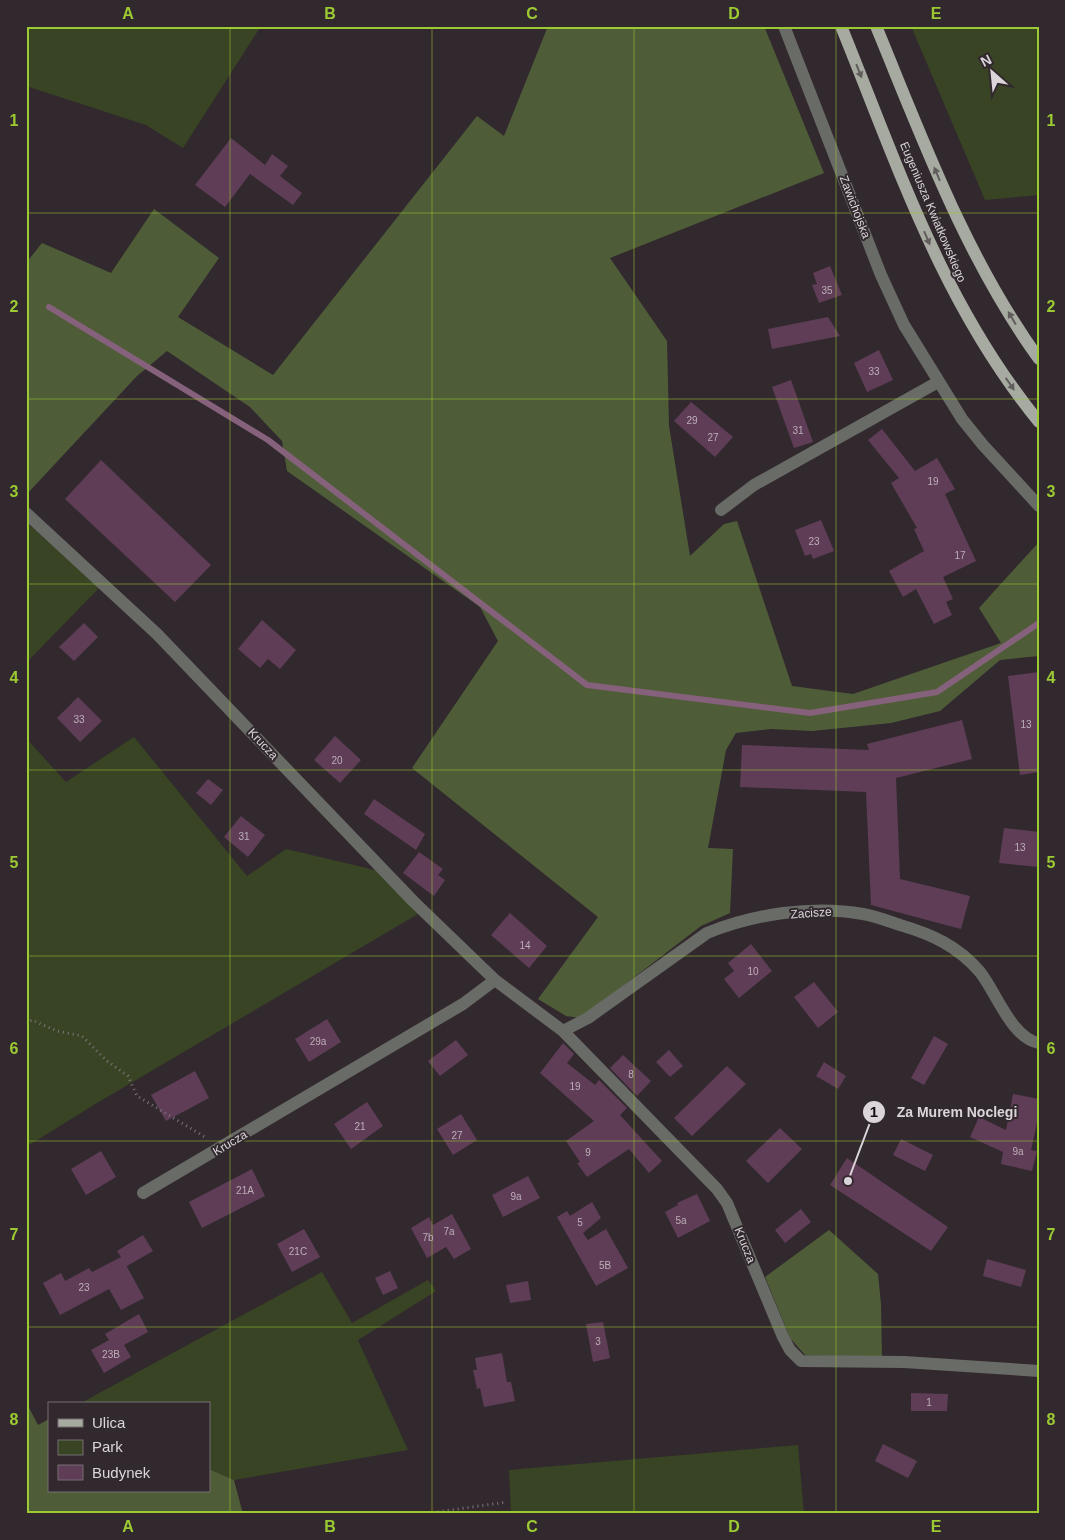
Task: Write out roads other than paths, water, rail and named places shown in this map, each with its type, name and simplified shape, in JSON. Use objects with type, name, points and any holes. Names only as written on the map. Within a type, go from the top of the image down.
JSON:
[{"type":"main road","name":"Eugeniusza Kwiatkowskiego","points":[[841,26],[918,218],[945,276],[983,345],[1039,422]]},
{"type":"main road","name":"Eugeniusza Kwiatkowskiego","points":[[876,26],[936,172],[962,228],[1001,300],[1039,359]]},
{"type":"street","name":"Zawichojska","points":[[784,26],[881,275],[904,325],[938,382],[982,445],[1039,506]]},
{"type":"street","points":[[720,510],[754,485],[938,382]]},
{"type":"street","name":"Krucza","points":[[26,513],[157,634],[345,831],[495,980],[563,1031],[718,1188],[727,1203],[783,1336],[790,1350],[801,1360],[904,1362],[1039,1371]]},
{"type":"street","name":"Zacisze","points":[[563,1031],[588,1018],[706,933],[727,924],[758,917],[834,911],[864,914],[929,933],[946,942],[982,975],[1022,1035],[1039,1043]]},
{"type":"street","name":"Krucza","points":[[143,1193],[454,1009],[495,980]]},
{"type":"waterway","points":[[49,307],[268,440],[587,685],[810,713],[937,692],[1039,623]]},
{"type":"place","name":"Za Murem Noclegi","points":[[848,1181]]}]
